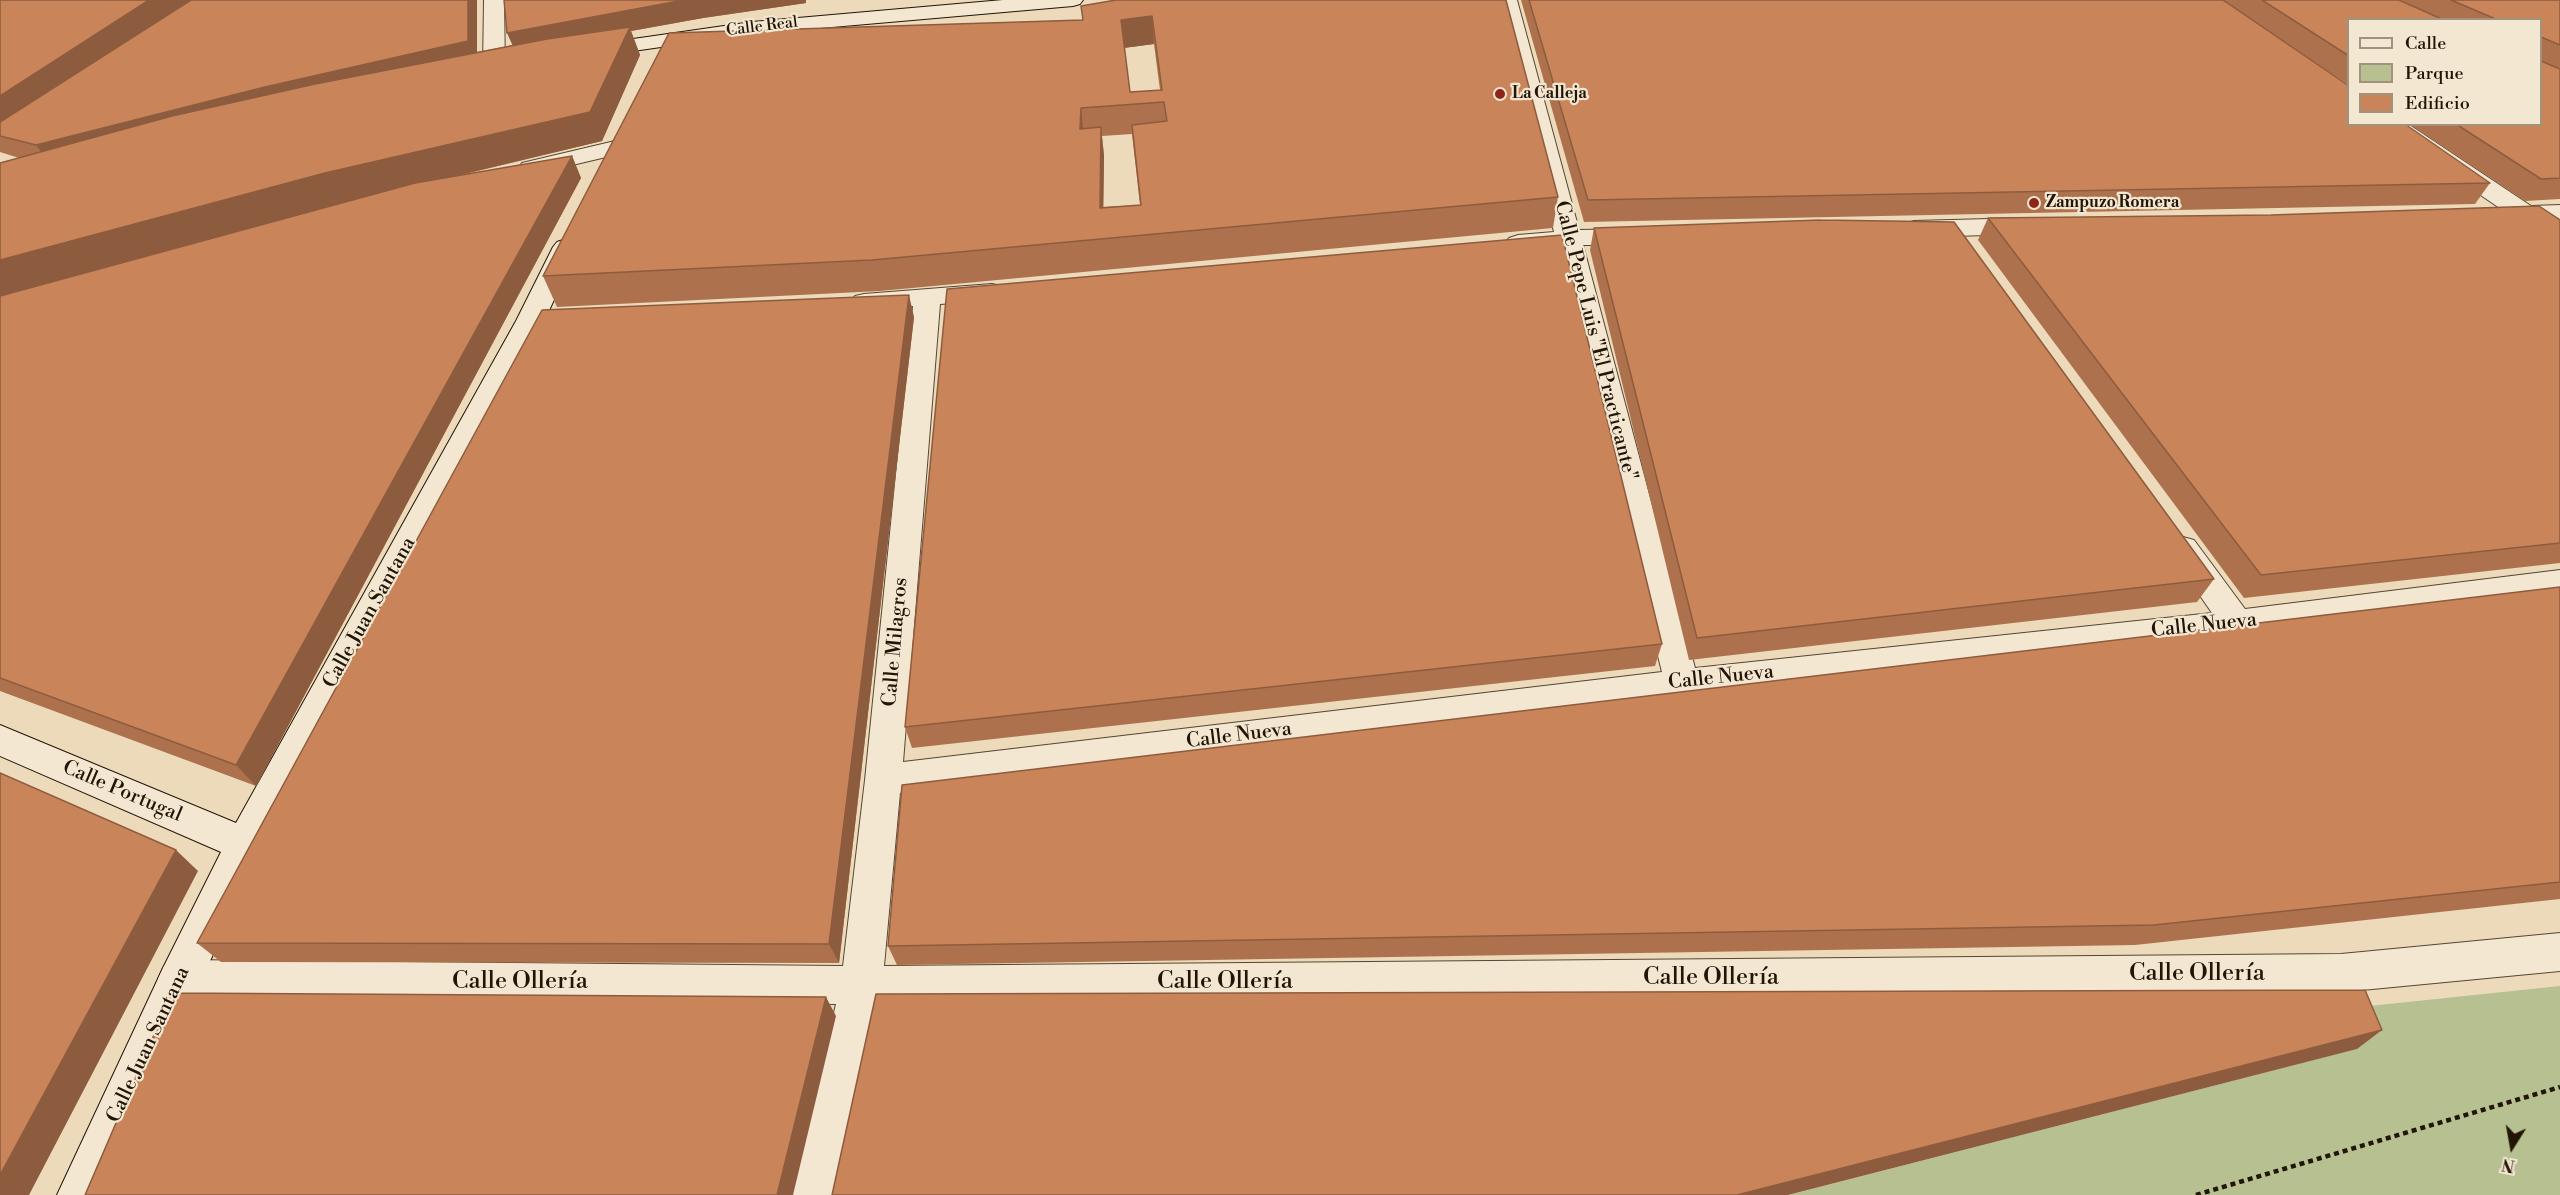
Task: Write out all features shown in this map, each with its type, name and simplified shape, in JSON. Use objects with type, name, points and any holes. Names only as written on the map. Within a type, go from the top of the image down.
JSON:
[{"type":"street","points":[[494,0],[494,68]]},
{"type":"street","name":"Calle Real","points":[[573,54],[667,48],[822,10],[1073,0]]},
{"type":"street","name":"Calle Pepe Luis \"El Practicante\"","points":[[1507,0],[1682,682]]},
{"type":"street","points":[[472,73],[517,64]]},
{"type":"street","points":[[2395,126],[2560,237]]},
{"type":"street","points":[[510,172],[621,138],[595,189]]},
{"type":"street","points":[[2479,215],[2560,212]]},
{"type":"street","name":"Calle Juan Santana","points":[[80,1195],[244,844],[541,320],[580,219]]},
{"type":"street","points":[[1892,230],[2047,226]]},
{"type":"street","points":[[1951,228],[1972,257]]},
{"type":"street","points":[[1497,245],[1569,238],[1664,236]]},
{"type":"street","points":[[845,303],[1019,290]]},
{"type":"street","name":"Calle Milagros","points":[[861,985],[883,780],[927,298]]},
{"type":"street","points":[[2167,526],[2236,623]]},
{"type":"street","name":"Calle Nueva","points":[[883,780],[1682,682],[2236,623],[2560,582]]},
{"type":"street","name":"Calle Portugal","points":[[0,740],[244,844]]},
{"type":"street","name":"Calle Ollería","points":[[179,979],[861,985],[2342,973],[2560,952]]},
{"type":"street","points":[[815,1195],[861,985]]},
{"type":"path","points":[[2196,1195],[2560,1087]]},
{"type":"green space","points":[[2560,986],[2560,1195],[1789,1195],[2356,1049],[2341,1009]]},
{"type":"building","points":[[0,0],[149,0],[0,96]]},
{"type":"building","points":[[191,0],[468,0],[468,41],[265,87],[36,145],[0,136],[0,122]]},
{"type":"building","points":[[504,0],[684,0],[507,33]]},
{"type":"building","points":[[1116,0],[1506,0],[1558,197],[872,260],[543,276],[669,33],[1083,20],[1081,6]],"holes":[[[1152,16],[1162,90],[1130,92],[1121,20]],[[1164,102],[1167,121],[1132,125],[1141,205],[1100,208],[1101,127],[1080,129],[1081,108]]]},
{"type":"building","points":[[1529,0],[2223,0],[2347,85],[2347,126],[2408,126],[2490,183],[1588,200]]},
{"type":"building","points":[[2262,0],[2399,0],[2440,18],[2347,18],[2347,55]]},
{"type":"building","points":[[2451,0],[2560,0],[2560,45],[2542,37],[2542,18],[2493,18]]},
{"type":"building","points":[[630,27],[590,112],[325,173],[0,260],[0,163],[172,116],[315,84],[547,39]]},
{"type":"building","points":[[2542,61],[2560,69],[2560,178],[2541,179],[2459,126],[2542,126]]},
{"type":"building","points":[[572,156],[236,765],[0,678],[0,296],[415,183]]},
{"type":"building","points":[[2539,206],[2560,220],[2560,543],[2261,575],[1988,218],[2271,215]]},
{"type":"building","points":[[1820,220],[1954,222],[2214,579],[1697,638],[1594,228]]},
{"type":"building","points":[[1562,235],[1662,644],[905,727],[947,289]]},
{"type":"building","points":[[909,295],[829,944],[197,943],[542,310]]},
{"type":"building","points":[[2560,587],[2560,882],[2154,925],[888,946],[902,785]]},
{"type":"building","points":[[0,773],[176,850],[0,1175]]},
{"type":"building","points":[[2365,990],[2382,1030],[1737,1195],[832,1195],[876,994]]},
{"type":"building","points":[[172,993],[826,997],[777,1195],[85,1195]]},
{"type":"place","name":"La Calleja","points":[[1500,94]]},
{"type":"place","name":"Zampuzo Romera","points":[[2034,203]]}]
